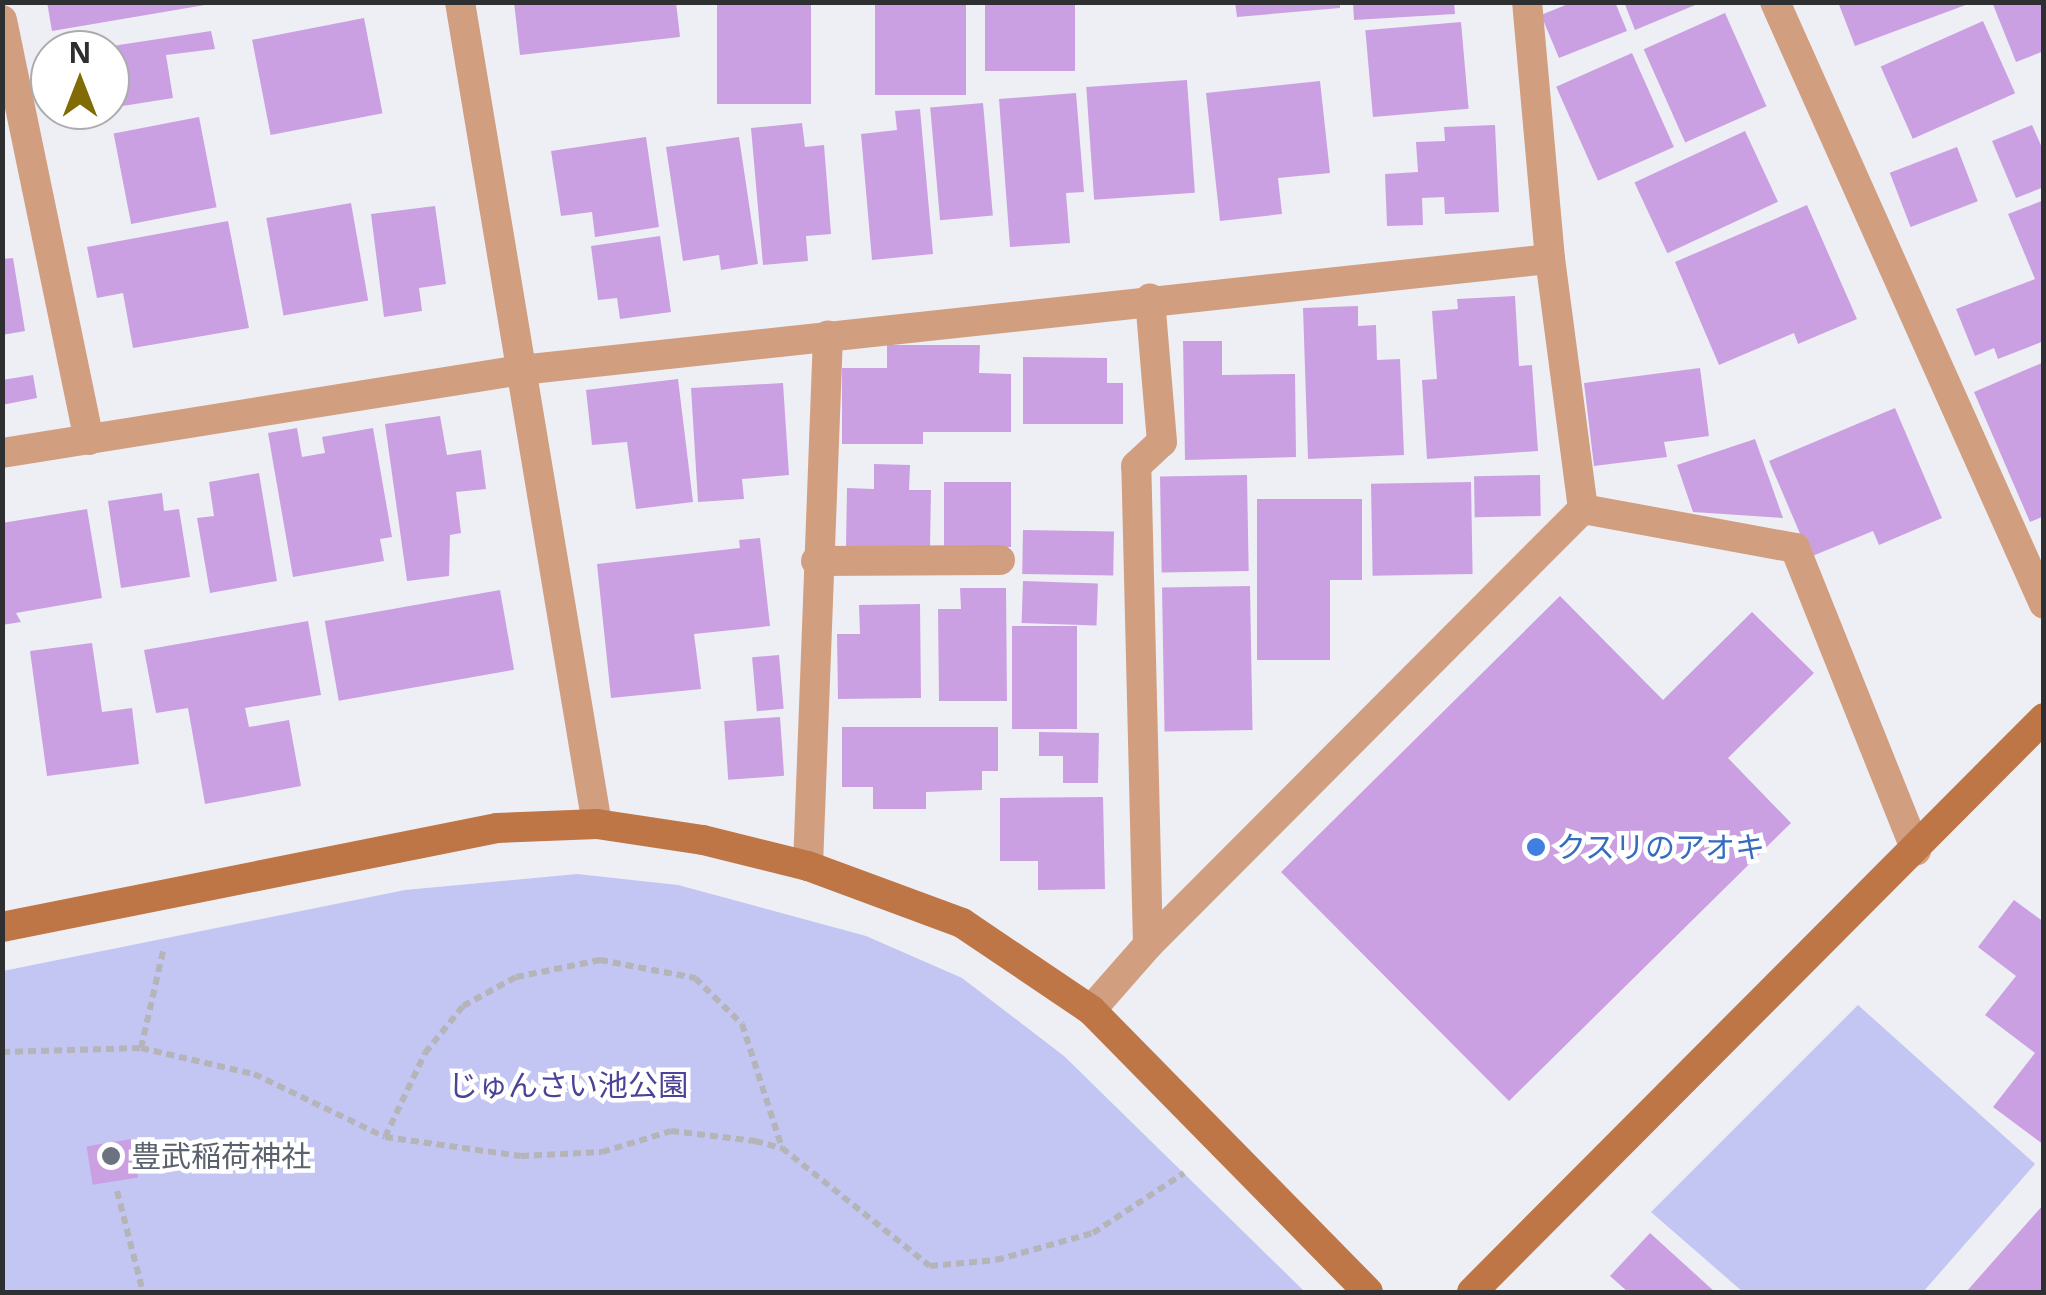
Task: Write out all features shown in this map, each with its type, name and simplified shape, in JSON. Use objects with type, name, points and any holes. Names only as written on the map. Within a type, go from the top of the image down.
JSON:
[{"type":"street","points":[[460,2],[597,824]]},
{"type":"street","points":[[1527,2],[1550,259],[1582,509]]},
{"type":"street","points":[[1775,2],[2044,604]]},
{"type":"street","points":[[2,20],[89,440]]},
{"type":"street","points":[[2,454],[521,370],[1150,299],[1550,259]]},
{"type":"street","points":[[1148,944],[1136,466],[1162,442],[1150,299]]},
{"type":"street","points":[[808,866],[816,562],[828,334]]},
{"type":"street","points":[[1582,509],[1795,548],[1916,851]]},
{"type":"street","points":[[1091,1010],[1148,944],[1582,509]]},
{"type":"street","points":[[816,562],[1000,560]]},
{"type":"street","points":[[1472,1292],[1916,851],[2044,718]]},
{"type":"street","points":[[2,927],[497,828],[597,824],[703,840],[808,866],[962,923],[1091,1010],[1368,1292]]},
{"type":"path","points":[[142,1048],[168,930]]},
{"type":"path","points":[[385,1137],[424,1053],[464,1006],[516,977],[600,960],[695,978],[742,1024],[782,1148]]},
{"type":"path","points":[[2,1052],[142,1048],[254,1074],[385,1137],[521,1156],[602,1152],[672,1131],[782,1148],[930,1266],[996,1260],[1094,1233],[1195,1166]]},
{"type":"path","points":[[117,1192],[143,1292]]},
{"type":"green space","name":"じゅんさい池公園","points":[[577,874],[678,885],[866,936],[962,978],[1064,1056],[1305,1292],[3,1292],[3,971],[405,890]]},
{"type":"green space","points":[[1858,1005],[2035,1164],[1923,1292],[1743,1292],[1651,1212]]},
{"type":"building","points":[[47,2],[205,2],[205,5],[52,30]]},
{"type":"building","points":[[514,2],[676,2],[680,37],[520,55]]},
{"type":"building","points":[[717,2],[811,2],[811,104],[717,104]]},
{"type":"building","points":[[875,2],[966,2],[966,95],[875,95]]},
{"type":"building","points":[[985,2],[1075,2],[1075,71],[985,71]]},
{"type":"building","points":[[1235,2],[1340,2],[1340,8],[1237,17]]},
{"type":"building","points":[[1353,2],[1454,2],[1455,14],[1354,20]]},
{"type":"building","points":[[1573,2],[1615,2],[1627,31],[1559,58],[1541,15]]},
{"type":"building","points":[[1624,2],[1700,2],[1700,3],[1635,30]]},
{"type":"building","points":[[1838,2],[1971,2],[1971,3],[1855,46]]},
{"type":"building","points":[[1992,2],[2044,2],[2044,51],[2016,62]]},
{"type":"building","points":[[1725,13],[1766,106],[1685,142],[1644,49]]},
{"type":"building","points":[[364,18],[383,113],[271,135],[252,40]]},
{"type":"building","points":[[1983,21],[2015,93],[1913,139],[1881,67]]},
{"type":"building","points":[[1461,22],[1469,109],[1373,117],[1365,30]]},
{"type":"building","points":[[211,31],[215,49],[166,55],[173,98],[130,105],[130,43]]},
{"type":"building","points":[[1632,53],[1674,147],[1598,181],[1556,87]]},
{"type":"building","points":[[1187,80],[1195,193],[1094,200],[1086,87]]},
{"type":"building","points":[[1320,81],[1330,173],[1278,178],[1282,214],[1220,221],[1206,93]]},
{"type":"building","points":[[1076,93],[1084,192],[1066,193],[1070,243],[1010,247],[999,99]]},
{"type":"building","points":[[983,103],[993,216],[940,220],[930,108]]},
{"type":"building","points":[[920,109],[933,254],[872,260],[861,134],[897,130],[895,111]]},
{"type":"building","points":[[199,117],[217,207],[131,224],[114,134]]},
{"type":"building","points":[[802,123],[805,147],[824,145],[831,234],[806,236],[808,261],[763,265],[751,128]]},
{"type":"building","points":[[1495,125],[1499,212],[1445,214],[1444,197],[1422,198],[1423,225],[1387,226],[1385,174],[1418,172],[1416,142],[1445,141],[1444,127]]},
{"type":"building","points":[[2032,125],[2044,152],[2044,187],[2016,198],[1992,141]]},
{"type":"building","points":[[1745,131],[1778,202],[1667,253],[1634,183]]},
{"type":"building","points":[[646,137],[659,227],[595,237],[592,212],[561,216],[551,151]]},
{"type":"building","points":[[739,137],[758,264],[721,270],[719,255],[683,261],[666,147]]},
{"type":"building","points":[[1957,147],[1978,201],[1911,227],[1890,173]]},
{"type":"building","points":[[2044,200],[2044,341],[1998,359],[1994,348],[1975,356],[1956,309],[2035,279],[2008,214]]},
{"type":"building","points":[[351,203],[368,300],[283,315],[266,218]]},
{"type":"building","points":[[1807,205],[1857,319],[1798,344],[1794,333],[1719,365],[1675,262]]},
{"type":"building","points":[[435,206],[446,284],[419,288],[422,311],[384,317],[371,214]]},
{"type":"building","points":[[228,221],[249,328],[133,348],[123,293],[97,298],[87,247]]},
{"type":"building","points":[[660,236],[671,312],[620,319],[617,298],[598,300],[591,246]]},
{"type":"building","points":[[13,258],[25,331],[2,335],[2,259]]},
{"type":"building","points":[[1515,296],[1519,366],[1532,365],[1538,451],[1427,459],[1422,380],[1437,379],[1432,311],[1458,309],[1457,299]]},
{"type":"building","points":[[1358,306],[1358,326],[1376,325],[1377,360],[1400,359],[1404,455],[1308,459],[1303,308]]},
{"type":"building","points":[[1183,341],[1222,341],[1222,375],[1295,374],[1296,457],[1185,460]]},
{"type":"building","points":[[887,345],[980,345],[979,373],[1011,374],[1011,432],[923,432],[923,444],[842,444],[842,368],[887,368]]},
{"type":"building","points":[[1023,357],[1107,358],[1107,383],[1123,383],[1123,424],[1023,424]]},
{"type":"building","points":[[2044,362],[2044,516],[2030,522],[1974,392]]},
{"type":"building","points":[[1700,368],[1709,436],[1664,442],[1667,457],[1594,466],[1584,383]]},
{"type":"building","points":[[33,375],[37,398],[2,405],[2,380]]},
{"type":"building","points":[[678,379],[693,502],[636,509],[627,442],[592,445],[586,390]]},
{"type":"building","points":[[783,383],[789,475],[742,479],[744,499],[698,502],[691,388]]},
{"type":"building","points":[[1895,408],[1942,518],[1879,545],[1873,531],[1810,557],[1769,461]]},
{"type":"building","points":[[440,416],[447,455],[481,450],[486,489],[456,492],[461,533],[450,535],[449,576],[407,581],[385,424]]},
{"type":"building","points":[[297,428],[302,457],[325,453],[322,437],[373,428],[392,537],[380,539],[384,561],[293,577],[268,433]]},
{"type":"building","points":[[1755,439],[1783,518],[1693,512],[1677,465]]},
{"type":"building","points":[[874,464],[910,465],[909,490],[931,490],[930,547],[846,546],[847,488],[874,489]]},
{"type":"building","points":[[259,473],[277,581],[210,593],[197,518],[214,516],[209,482]]},
{"type":"building","points":[[1247,475],[1249,571],[1162,573],[1160,477]]},
{"type":"building","points":[[1540,475],[1541,516],[1475,517],[1474,476]]},
{"type":"building","points":[[944,482],[1011,482],[1011,547],[944,547]]},
{"type":"building","points":[[1471,482],[1473,574],[1373,576],[1371,484]]},
{"type":"building","points":[[162,493],[164,511],[179,509],[190,577],[121,588],[108,501]]},
{"type":"building","points":[[1257,499],[1362,499],[1362,580],[1330,580],[1330,660],[1257,660]]},
{"type":"building","points":[[87,509],[102,598],[16,613],[21,622],[2,625],[2,523]]},
{"type":"building","points":[[1023,530],[1114,532],[1113,576],[1022,574]]},
{"type":"building","points":[[760,538],[770,626],[694,634],[701,689],[611,698],[597,564],[740,548],[739,540]]},
{"type":"building","points":[[1023,581],[1098,584],[1096,626],[1022,623]]},
{"type":"building","points":[[1250,586],[1253,730],[1165,732],[1162,588]]},
{"type":"building","points":[[960,588],[1006,588],[1007,701],[939,701],[938,609],[961,609]]},
{"type":"building","points":[[500,590],[514,670],[339,701],[325,621]]},
{"type":"building","name":"クスリのアオキ","points":[[1560,596],[1663,700],[1752,612],[1814,673],[1728,758],[1791,823],[1509,1101],[1281,872]]},
{"type":"building","points":[[920,604],[921,698],[838,699],[837,634],[860,634],[859,605]]},
{"type":"building","points":[[308,621],[321,695],[245,708],[249,727],[289,720],[301,786],[205,804],[188,708],[156,713],[144,650]]},
{"type":"building","points":[[1012,626],[1077,626],[1077,729],[1012,729]]},
{"type":"building","points":[[92,643],[102,712],[132,708],[139,764],[47,776],[30,651]]},
{"type":"building","points":[[779,655],[784,709],[757,711],[752,657]]},
{"type":"building","points":[[780,717],[784,776],[728,780],[724,721]]},
{"type":"building","points":[[842,727],[998,727],[998,771],[982,771],[982,790],[926,792],[926,809],[873,809],[873,787],[842,787]]},
{"type":"building","points":[[1039,732],[1099,733],[1098,783],[1063,783],[1063,756],[1039,756]]},
{"type":"building","points":[[1103,797],[1105,889],[1038,890],[1038,861],[1000,861],[1000,798]]},
{"type":"building","points":[[2014,900],[2044,922],[2044,1145],[1993,1107],[2035,1053],[1985,1015],[2016,976],[1978,947]]},
{"type":"building","points":[[132,1139],[138,1178],[93,1185],[87,1146]]},
{"type":"building","points":[[2044,1204],[2044,1292],[1966,1292]]},
{"type":"building","points":[[1650,1233],[1715,1292],[1628,1292],[1610,1276]]},
{"type":"place","name":"クスリのアオキ","points":[[1536,847]]},
{"type":"place","name":"豊武稲荷神社","points":[[111,1156]]}]
